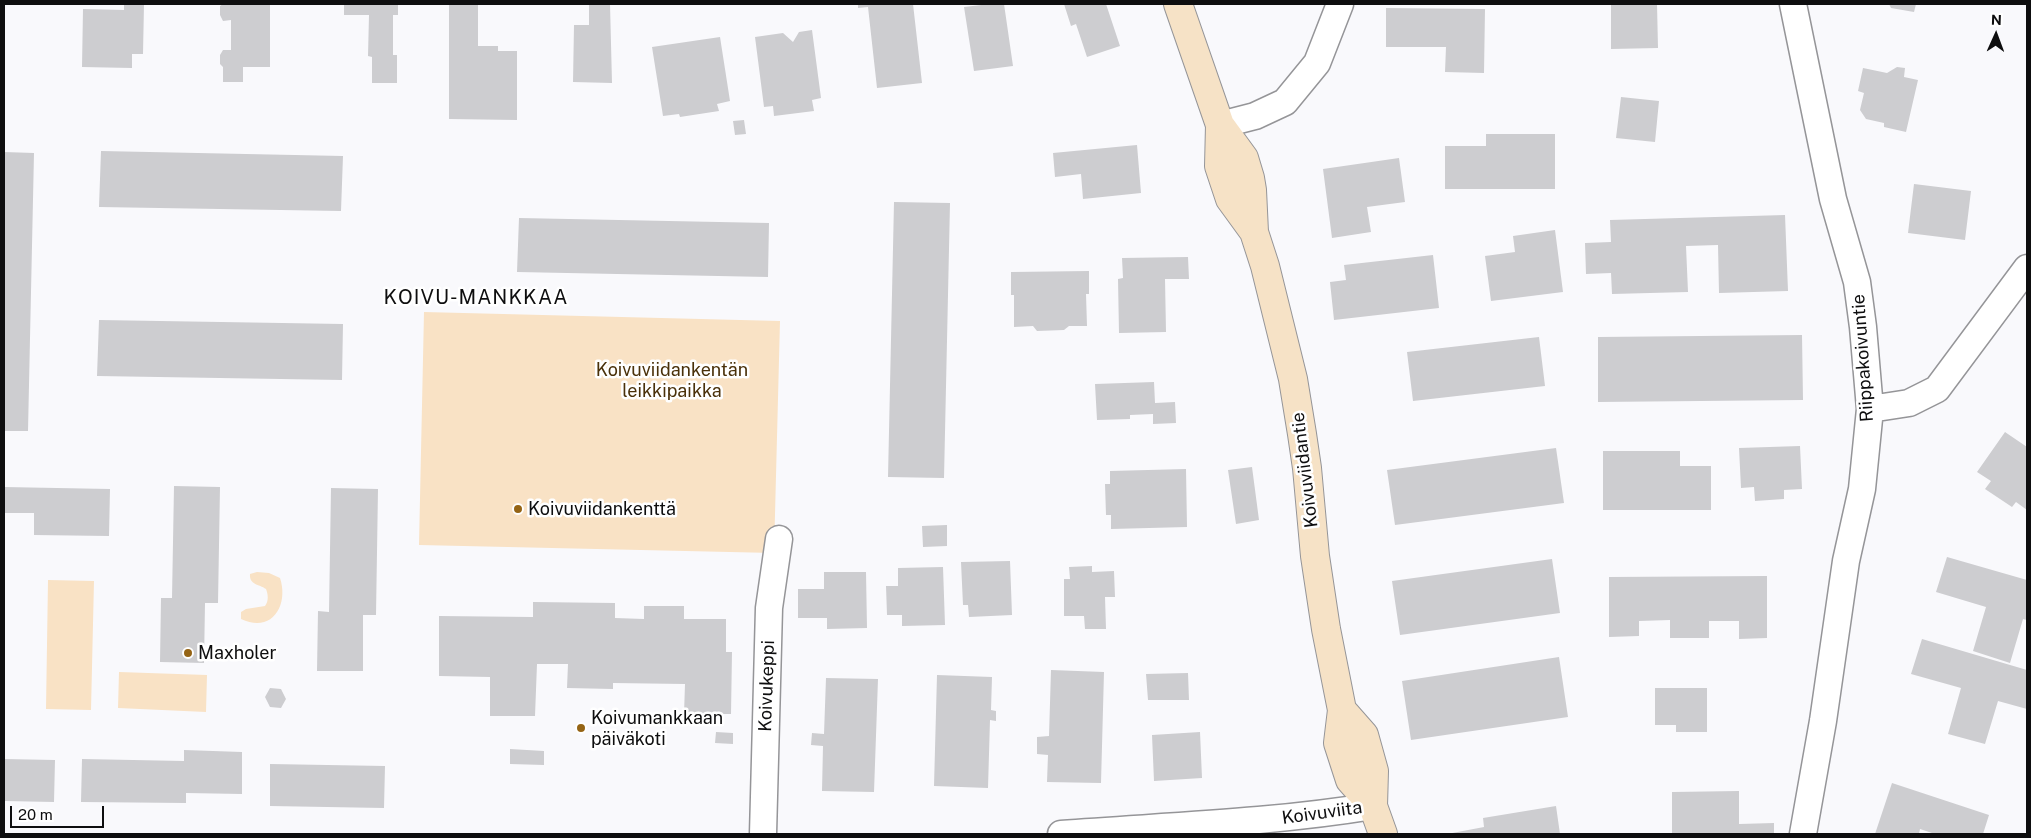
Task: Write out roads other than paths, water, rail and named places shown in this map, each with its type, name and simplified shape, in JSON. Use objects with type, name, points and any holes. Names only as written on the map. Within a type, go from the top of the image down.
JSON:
[{"type":"street","name":"Koivuviidantie","points":[[1178,4],[1220,125],[1244,158],[1252,190],[1254,232],[1265,266],[1293,379],[1307,468],[1315,556],[1326,629],[1342,710],[1364,735],[1374,771],[1373,806],[1383,834]]},
{"type":"street","points":[[1220,125],[1255,116],[1285,102],[1317,63],[1340,4]]},
{"type":"street","name":"Riippakoivuntie","points":[[1793,4],[1832,199],[1857,282],[1870,409],[1862,489],[1846,561],[1826,703],[1803,834]]},
{"type":"street","points":[[1870,409],[1909,403],[1937,389],[2027,268]]},
{"type":"street","name":"Koivukeppi","points":[[763,834],[769,608],[779,539]]},
{"type":"street","name":"Koivuviita","points":[[1060,834],[1259,820],[1325,814],[1373,806]]},
{"type":"place","name":"Koivuviidankenttä","points":[[518,509]]},
{"type":"place","name":"Maxholer","points":[[188,653]]},
{"type":"place","name":"Koivumankkaan päiväkoti","points":[[581,728]]},
{"type":"district","name":"KOIVU-MANKKAA","points":[[476,298]]},
{"type":"park label","name":"Koivuviidankentän leikkipaikka","points":[[672,380]]}]
